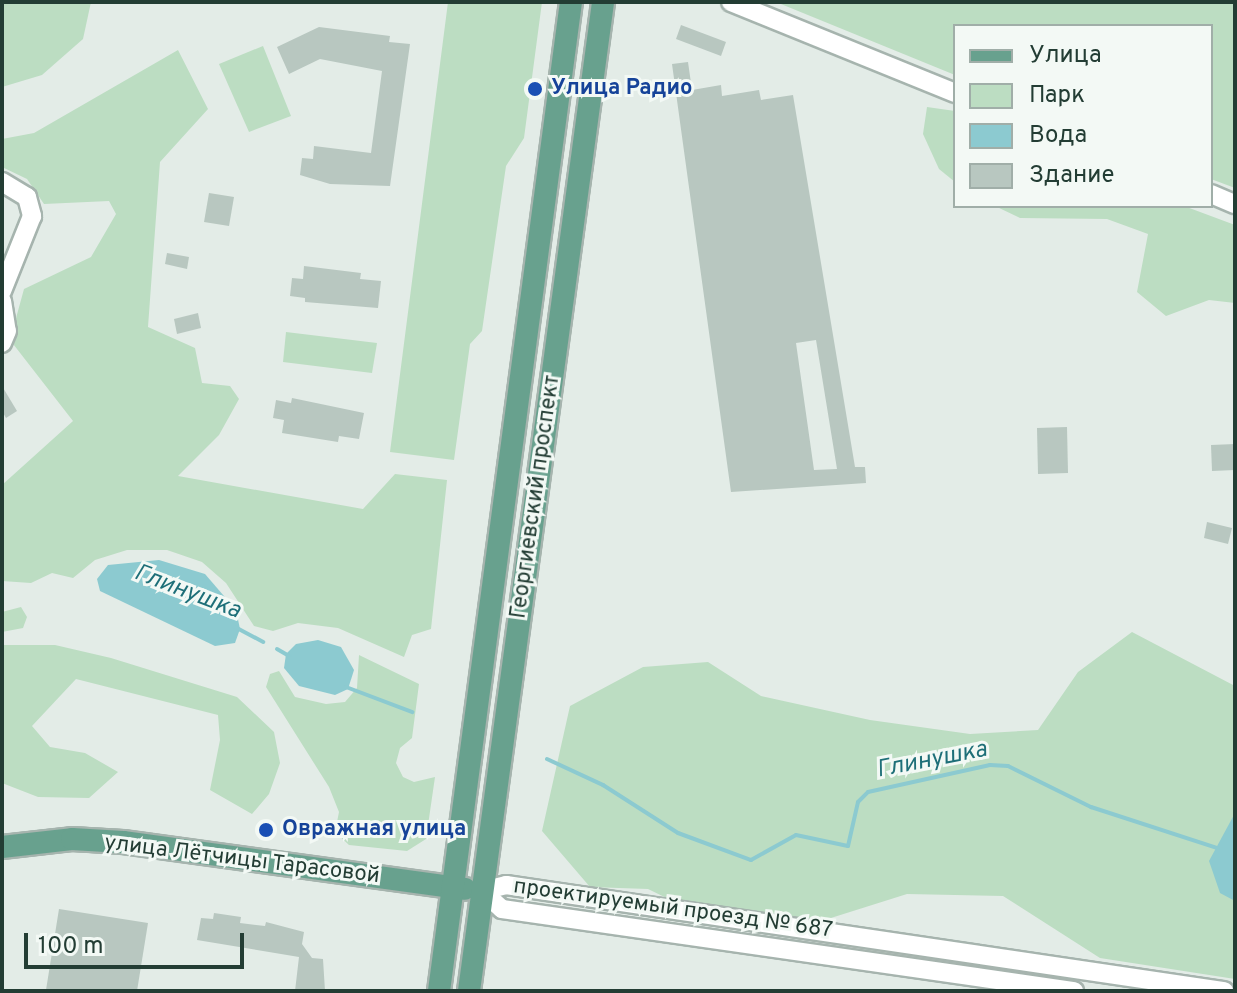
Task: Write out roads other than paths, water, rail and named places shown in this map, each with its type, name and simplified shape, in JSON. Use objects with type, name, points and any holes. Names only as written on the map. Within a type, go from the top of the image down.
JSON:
[{"type":"main road","name":"Георгиевский проспект","points":[[439,991],[571,2]]},
{"type":"main road","name":"Георгиевский проспект","points":[[469,991],[603,2]]},
{"type":"main road","name":"улица Лётчицы Тарасовой","points":[[2,847],[48,840],[111,841],[482,891]]},
{"type":"street","points":[[731,2],[953,92]]},
{"type":"street","points":[[2,182],[27,197],[32,216],[2,291]]},
{"type":"street","points":[[1213,195],[1235,204]]},
{"type":"street","points":[[2,301],[7,331],[2,343]]},
{"type":"street","name":"проектируемый проезд № 687","points":[[482,891],[506,885],[1224,991]]},
{"type":"street","name":"проектируемый проезд № 687","points":[[482,891],[502,909],[1074,991]]},
{"type":"water","points":[[159,560],[205,574],[236,610],[240,629],[235,643],[215,646],[100,591],[97,579],[108,565]]},
{"type":"water","points":[[318,640],[341,647],[354,670],[348,689],[335,695],[299,686],[284,668],[286,654],[296,644]]},
{"type":"water","points":[[1235,813],[1235,901],[1220,893],[1209,861]]},
{"type":"waterway","name":"Глинушка","points":[[235,627],[263,642]]},
{"type":"waterway","name":"Глинушка","points":[[277,649],[289,656]]},
{"type":"waterway","name":"Глинушка","points":[[346,687],[412,712]]},
{"type":"waterway","name":"Глинушка","points":[[547,759],[603,785],[678,833],[751,860],[796,835],[848,846],[858,802],[868,792],[990,765],[1008,766],[1091,807],[1217,848]]},
{"type":"place","name":"Улица Радио","points":[[535,89]]},
{"type":"place","name":"Овражная улица","points":[[266,830]]}]
